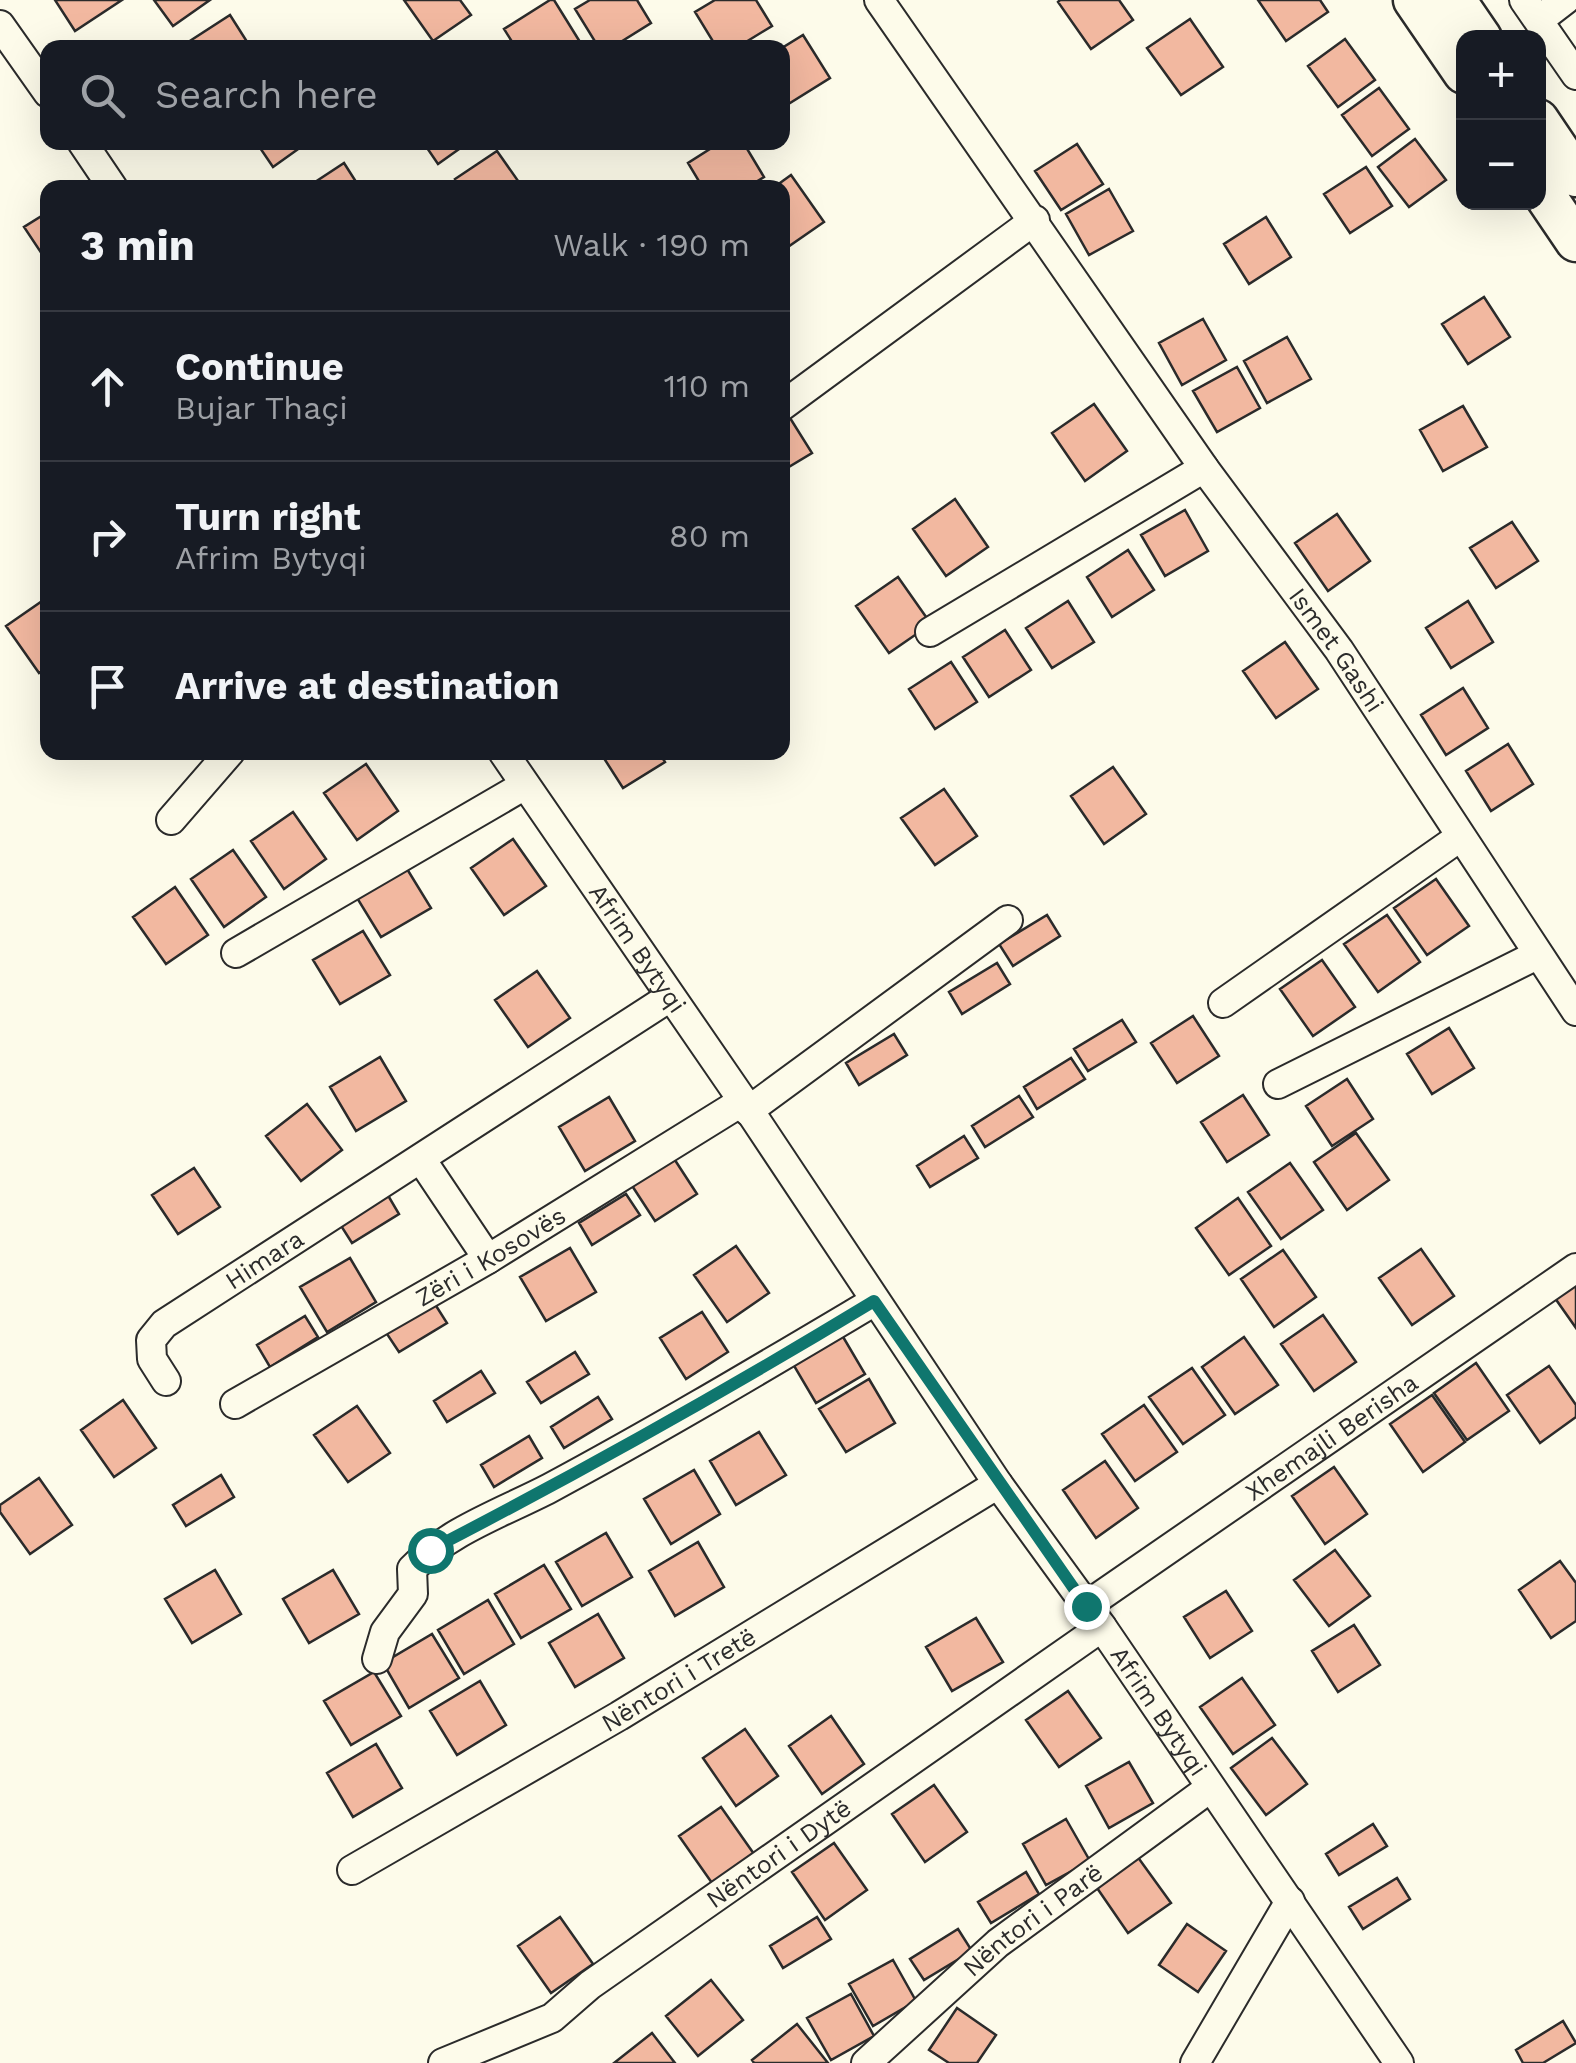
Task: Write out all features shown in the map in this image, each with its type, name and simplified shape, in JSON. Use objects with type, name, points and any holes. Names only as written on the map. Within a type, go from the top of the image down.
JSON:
[{"type":"main road","points":[[1414,0],[1456,61]]},
{"type":"main road","points":[[1455,0],[1476,30]]},
{"type":"main road","points":[[1546,132],[1576,176]]},
{"type":"main road","points":[[1546,196],[1576,241]]},
{"type":"street","name":"Ismet Gashi","points":[[879,0],[1204,468],[1339,650],[1576,1012]]},
{"type":"street","points":[[1564,0],[1531,10],[1576,75]]},
{"type":"street","points":[[0,25],[40,82]]},
{"type":"street","points":[[87,150],[108,180]]},
{"type":"street","points":[[790,400],[1034,220]]},
{"type":"street","points":[[930,632],[1204,468]]},
{"type":"street","points":[[171,820],[223,760]]},
{"type":"street","name":"Afrim Bytyqi","points":[[508,760],[746,1106],[998,1484],[1094,1617],[1399,2063]]},
{"type":"street","points":[[236,953],[525,785]]},
{"type":"street","points":[[1223,1002],[1460,837]]},
{"type":"street","points":[[746,1106],[1008,920]]},
{"type":"street","points":[[1278,1084],[1537,955]]},
{"type":"street","name":"Himara","points":[[166,1381],[152,1359],[151,1340],[164,1324],[670,997]]},
{"type":"street","name":"Zëri i Kosovës","points":[[234,1404],[746,1106]]},
{"type":"street","points":[[421,1159],[488,1259]]},
{"type":"street","name":"Xhemajli Berisha","points":[[1094,1617],[1576,1268]]},
{"type":"street","points":[[377,1659],[385,1632],[412,1594],[412,1568],[430,1550],[740,1382],[874,1301]]},
{"type":"street","name":"Nëntori i Tretë","points":[[352,1870],[619,1716],[998,1484]]},
{"type":"street","name":"Nëntori i Dytë","points":[[443,2063],[552,2018],[590,1985],[1094,1617]]},
{"type":"street","name":"Nëntori i Parë","points":[[866,2063],[998,1944],[1210,1788]]},
{"type":"street","points":[[1195,2063],[1290,1901]]},
{"type":"building","points":[[55,0],[122,0],[75,31]]},
{"type":"building","points":[[154,0],[210,0],[173,26]]},
{"type":"building","points":[[404,0],[460,0],[471,15],[432,40]]},
{"type":"building","points":[[554,0],[579,40],[511,40],[504,29]]},
{"type":"building","points":[[590,0],[637,0],[651,23],[624,40],[594,40],[575,9]]},
{"type":"building","points":[[715,0],[756,0],[772,26],[749,40],[712,40],[695,12]]},
{"type":"building","points":[[1060,0],[1119,0],[1133,20],[1091,49]]},
{"type":"building","points":[[1258,0],[1320,0],[1328,12],[1286,41]]},
{"type":"building","points":[[230,15],[246,40],[191,40]]},
{"type":"building","points":[[1190,19],[1223,67],[1181,95],[1147,48]]},
{"type":"building","points":[[803,35],[830,78],[790,103],[790,43]]},
{"type":"building","points":[[1345,39],[1375,80],[1338,107],[1308,66]]},
{"type":"building","points":[[1379,88],[1409,129],[1372,156],[1342,115]]},
{"type":"building","points":[[1415,139],[1446,180],[1409,207],[1378,167]]},
{"type":"building","points":[[1077,144],[1103,184],[1061,210],[1035,171]]},
{"type":"building","points":[[261,150],[297,150],[273,167]]},
{"type":"building","points":[[428,150],[458,150],[438,164]]},
{"type":"building","points":[[708,150],[748,150],[764,177],[698,180],[688,163]]},
{"type":"building","points":[[497,151],[517,180],[456,180]]},
{"type":"building","points":[[344,163],[355,180],[318,180]]},
{"type":"building","points":[[1366,167],[1392,206],[1350,233],[1324,194]]},
{"type":"building","points":[[791,175],[824,222],[790,245],[790,180],[784,180]]},
{"type":"building","points":[[1109,189],[1133,231],[1089,255],[1066,214]]},
{"type":"building","points":[[40,217],[40,251],[24,227]]},
{"type":"building","points":[[1266,217],[1291,257],[1249,284],[1224,244]]},
{"type":"building","points":[[1484,297],[1510,337],[1468,364],[1442,324]]},
{"type":"building","points":[[1203,319],[1226,360],[1182,385],[1159,343]]},
{"type":"building","points":[[1287,337],[1311,379],[1267,403],[1244,361]]},
{"type":"building","points":[[1237,367],[1260,408],[1217,432],[1193,391]]},
{"type":"building","points":[[1094,404],[1127,451],[1085,481],[1052,433]]},
{"type":"building","points":[[1463,406],[1487,447],[1443,471],[1420,430]]},
{"type":"building","points":[[790,418],[812,453],[790,466]]},
{"type":"building","points":[[955,499],[988,547],[946,576],[913,529]]},
{"type":"building","points":[[1185,510],[1208,551],[1165,576],[1141,535]]},
{"type":"building","points":[[1337,514],[1370,561],[1328,591],[1295,543]]},
{"type":"building","points":[[1512,522],[1538,561],[1496,588],[1470,548]]},
{"type":"building","points":[[1128,550],[1154,590],[1112,617],[1087,577]]},
{"type":"building","points":[[898,577],[931,624],[889,653],[856,606]]},
{"type":"building","points":[[1068,601],[1094,642],[1052,668],[1026,628]]},
{"type":"building","points":[[1468,601],[1493,642],[1451,668],[1426,628]]},
{"type":"building","points":[[40,603],[40,672],[39,673],[6,626]]},
{"type":"building","points":[[1005,630],[1031,670],[989,697],[963,657]]},
{"type":"building","points":[[1285,642],[1318,689],[1276,718],[1243,671]]},
{"type":"building","points":[[951,662],[977,702],[935,729],[909,689]]},
{"type":"building","points":[[1463,688],[1488,728],[1446,755],[1421,715]]},
{"type":"building","points":[[1508,744],[1533,784],[1491,811],[1466,771]]},
{"type":"building","points":[[605,760],[664,760],[665,762],[623,788]]},
{"type":"building","points":[[366,764],[398,811],[357,840],[324,793]]},
{"type":"building","points":[[1113,767],[1146,814],[1104,844],[1071,796]]},
{"type":"building","points":[[944,789],[977,836],[935,865],[901,818]]},
{"type":"building","points":[[293,812],[326,859],[284,889],[251,841]]},
{"type":"building","points":[[513,839],[546,886],[504,915],[471,868]]},
{"type":"building","points":[[233,850],[266,897],[224,927],[191,879]]},
{"type":"building","points":[[404,864],[431,908],[381,937],[354,893]]},
{"type":"building","points":[[1436,879],[1469,926],[1427,955],[1394,908]]},
{"type":"building","points":[[175,887],[208,935],[166,964],[133,917]]},
{"type":"building","points":[[1047,915],[1060,936],[1013,966],[999,944]]},
{"type":"building","points":[[1387,915],[1420,962],[1378,992],[1344,944]]},
{"type":"building","points":[[363,931],[390,975],[340,1004],[313,960]]},
{"type":"building","points":[[1322,960],[1355,1007],[1313,1036],[1280,989]]},
{"type":"building","points":[[997,963],[1010,984],[962,1014],[949,992]]},
{"type":"building","points":[[537,971],[570,1018],[528,1047],[495,1000]]},
{"type":"building","points":[[1193,1016],[1219,1056],[1177,1083],[1151,1043]]},
{"type":"building","points":[[1122,1020],[1136,1042],[1088,1071],[1074,1049]]},
{"type":"building","points":[[1449,1028],[1474,1068],[1432,1094],[1407,1054]]},
{"type":"building","points":[[894,1034],[907,1055],[859,1085],[846,1063]]},
{"type":"building","points":[[380,1057],[406,1101],[356,1131],[330,1087]]},
{"type":"building","points":[[1071,1058],[1085,1079],[1037,1109],[1024,1087]]},
{"type":"building","points":[[1347,1079],[1373,1119],[1332,1146],[1306,1106]]},
{"type":"building","points":[[1243,1095],[1269,1135],[1227,1162],[1201,1122]]},
{"type":"building","points":[[1019,1096],[1033,1117],[985,1147],[972,1126]]},
{"type":"building","points":[[609,1097],[635,1141],[585,1171],[559,1127]]},
{"type":"building","points":[[307,1104],[342,1150],[301,1181],[266,1136]]},
{"type":"building","points":[[1356,1133],[1389,1180],[1347,1210],[1314,1162]]},
{"type":"building","points":[[964,1136],[978,1158],[930,1187],[917,1166]]},
{"type":"building","points":[[671,1154],[697,1194],[655,1221],[629,1181]]},
{"type":"building","points":[[1290,1163],[1323,1210],[1281,1239],[1248,1192]]},
{"type":"building","points":[[194,1168],[220,1207],[178,1234],[152,1195]]},
{"type":"building","points":[[386,1192],[399,1214],[352,1243],[338,1221]]},
{"type":"building","points":[[626,1194],[640,1215],[592,1245],[579,1223]]},
{"type":"building","points":[[1238,1198],[1271,1246],[1229,1275],[1196,1228]]},
{"type":"building","points":[[736,1246],[769,1293],[727,1322],[694,1275]]},
{"type":"building","points":[[570,1248],[596,1292],[546,1321],[520,1277]]},
{"type":"building","points":[[1421,1249],[1454,1296],[1412,1325],[1379,1278]]},
{"type":"building","points":[[1283,1250],[1316,1297],[1274,1327],[1241,1279]]},
{"type":"building","points":[[350,1258],[376,1302],[327,1332],[300,1287]]},
{"type":"building","points":[[1576,1274],[1576,1328],[1550,1291]]},
{"type":"building","points":[[433,1301],[447,1323],[399,1352],[385,1331]]},
{"type":"building","points":[[702,1312],[728,1352],[686,1379],[660,1338]]},
{"type":"building","points":[[1323,1315],[1356,1362],[1314,1391],[1281,1344]]},
{"type":"building","points":[[305,1316],[318,1337],[270,1367],[257,1345]]},
{"type":"building","points":[[839,1330],[865,1374],[816,1403],[790,1359]]},
{"type":"building","points":[[1244,1337],[1278,1385],[1235,1414],[1202,1367]]},
{"type":"building","points":[[575,1352],[589,1374],[541,1403],[527,1382]]},
{"type":"building","points":[[1476,1363],[1509,1411],[1467,1440],[1434,1393]]},
{"type":"building","points":[[1549,1366],[1576,1405],[1576,1417],[1540,1443],[1507,1395]]},
{"type":"building","points":[[1192,1368],[1225,1415],[1183,1444],[1149,1397]]},
{"type":"building","points":[[481,1371],[495,1393],[447,1422],[434,1401]]},
{"type":"building","points":[[869,1379],[895,1423],[846,1452],[819,1409]]},
{"type":"building","points":[[1432,1395],[1465,1442],[1423,1472],[1390,1424]]},
{"type":"building","points":[[598,1397],[612,1419],[564,1448],[551,1427]]},
{"type":"building","points":[[123,1400],[156,1448],[114,1477],[81,1430]]},
{"type":"building","points":[[1144,1405],[1177,1452],[1135,1481],[1102,1434]]},
{"type":"building","points":[[357,1406],[390,1453],[348,1482],[314,1435]]},
{"type":"building","points":[[759,1432],[786,1475],[736,1505],[710,1461]]},
{"type":"building","points":[[529,1436],[542,1458],[494,1487],[481,1465]]},
{"type":"building","points":[[1105,1461],[1138,1508],[1096,1538],[1063,1490]]},
{"type":"building","points":[[1334,1467],[1367,1514],[1325,1544],[1292,1496]]},
{"type":"building","points":[[694,1470],[720,1514],[671,1544],[644,1499]]},
{"type":"building","points":[[221,1475],[234,1497],[186,1526],[173,1505]]},
{"type":"building","points":[[39,1478],[72,1525],[30,1554],[0,1512],[0,1505]]},
{"type":"building","points":[[606,1533],[632,1577],[582,1606],[556,1562]]},
{"type":"building","points":[[698,1542],[724,1587],[675,1616],[649,1571]]},
{"type":"building","points":[[1335,1550],[1370,1596],[1329,1626],[1294,1580]]},
{"type":"building","points":[[1560,1561],[1576,1583],[1576,1621],[1551,1638],[1519,1590]]},
{"type":"building","points":[[544,1565],[571,1609],[521,1638],[495,1594]]},
{"type":"building","points":[[215,1570],[241,1614],[192,1643],[165,1599]]},
{"type":"building","points":[[333,1570],[359,1614],[309,1643],[283,1599]]},
{"type":"building","points":[[1226,1591],[1252,1631],[1210,1658],[1184,1617]]},
{"type":"building","points":[[488,1600],[514,1644],[464,1674],[438,1630]]},
{"type":"building","points":[[598,1614],[624,1658],[575,1687],[549,1643]]},
{"type":"building","points":[[976,1618],[1003,1662],[952,1691],[926,1647]]},
{"type":"building","points":[[1354,1625],[1380,1665],[1338,1692],[1312,1651]]},
{"type":"building","points":[[432,1634],[459,1678],[409,1708],[383,1663]]},
{"type":"building","points":[[374,1672],[401,1716],[351,1745],[324,1701]]},
{"type":"building","points":[[1242,1678],[1275,1725],[1233,1754],[1200,1707]]},
{"type":"building","points":[[480,1681],[506,1725],[457,1755],[430,1711]]},
{"type":"building","points":[[1068,1691],[1101,1738],[1059,1767],[1026,1720]]},
{"type":"building","points":[[831,1716],[864,1764],[822,1794],[789,1746]]},
{"type":"building","points":[[745,1729],[778,1776],[736,1806],[703,1758]]},
{"type":"building","points":[[1272,1738],[1307,1784],[1266,1815],[1231,1768]]},
{"type":"building","points":[[376,1744],[402,1788],[353,1817],[327,1773]]},
{"type":"building","points":[[1129,1762],[1153,1803],[1109,1828],[1086,1786]]},
{"type":"building","points":[[934,1785],[967,1832],[925,1862],[892,1814]]},
{"type":"building","points":[[721,1807],[754,1854],[712,1883],[679,1836]]},
{"type":"building","points":[[1066,1819],[1090,1861],[1046,1885],[1023,1844]]},
{"type":"building","points":[[1373,1824],[1387,1846],[1339,1875],[1326,1854]]},
{"type":"building","points":[[834,1843],[867,1890],[825,1920],[792,1872]]},
{"type":"building","points":[[1137,1856],[1171,1903],[1128,1933],[1095,1885]]},
{"type":"building","points":[[1026,1872],[1039,1894],[991,1923],[978,1902]]},
{"type":"building","points":[[1397,1878],[1410,1899],[1363,1929],[1349,1907]]},
{"type":"building","points":[[560,1917],[593,1964],[551,1993],[518,1946]]},
{"type":"building","points":[[817,1917],[831,1939],[783,1968],[770,1946]]},
{"type":"building","points":[[1187,1924],[1226,1951],[1198,1992],[1159,1965]]},
{"type":"building","points":[[958,1929],[972,1951],[924,1980],[910,1959]]},
{"type":"building","points":[[893,1960],[916,2001],[873,2026],[849,1984]]},
{"type":"building","points":[[711,1980],[743,2020],[698,2056],[666,2016]]},
{"type":"building","points":[[851,1994],[874,2036],[831,2060],[807,2018]]},
{"type":"building","points":[[957,2008],[996,2035],[977,2063],[949,2063],[929,2050]]},
{"type":"building","points":[[1563,2021],[1576,2043],[1543,2063],[1523,2063],[1516,2050]]},
{"type":"building","points":[[797,2024],[828,2063],[754,2063],[752,2060]]},
{"type":"building","points":[[652,2033],[675,2063],[614,2063]]},
{"type":"route","points":[[430,1550],[740,1382],[874,1301],[1086,1606]]}]
